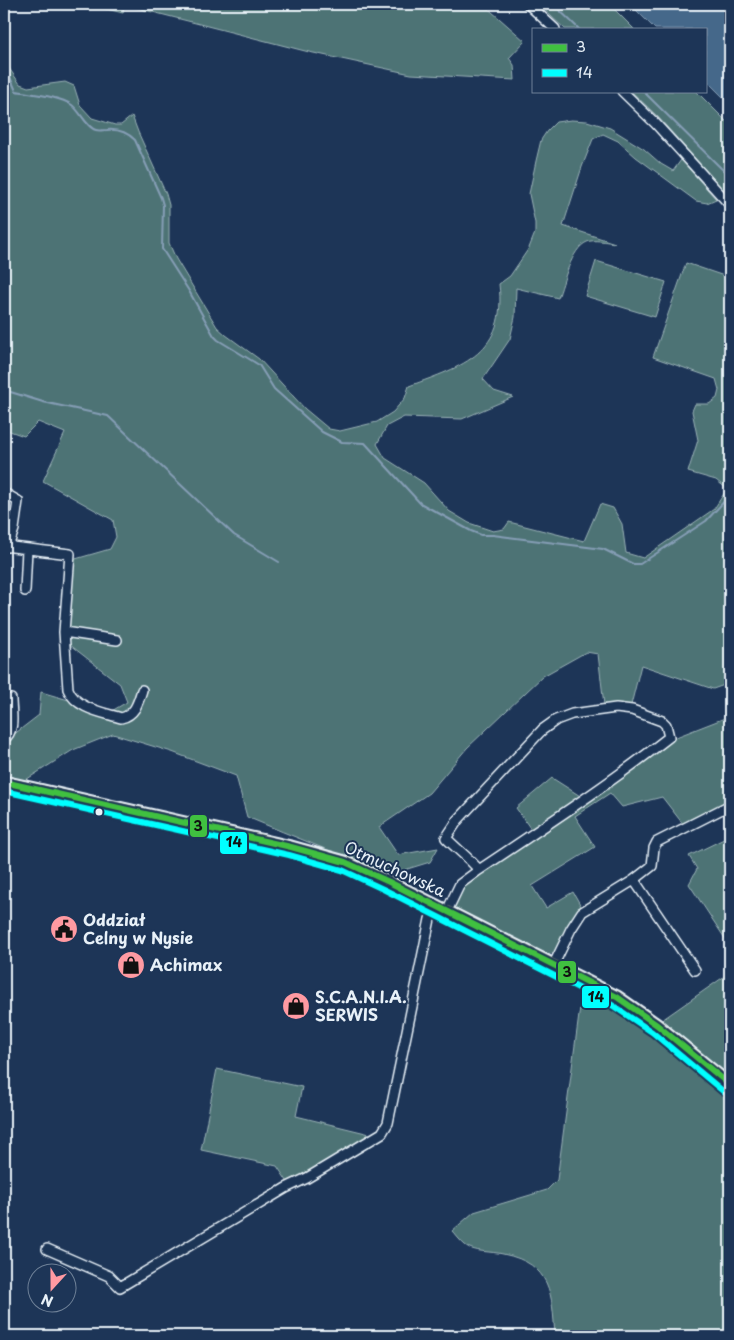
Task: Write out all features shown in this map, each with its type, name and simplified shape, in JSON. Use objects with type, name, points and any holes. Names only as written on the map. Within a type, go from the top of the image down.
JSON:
[{"type":"main road","name":"Otmuchowska","points":[[4,782],[321,854],[358,868],[436,905],[628,1003],[730,1085]]},
{"type":"street","points":[[528,4],[554,28]]},
{"type":"street","points":[[623,92],[655,123],[730,205]]},
{"type":"street","points":[[4,493],[18,500],[14,529],[6,546],[70,554],[64,632],[68,689],[71,697],[79,704],[121,718],[128,716],[134,711],[142,690]]},
{"type":"street","points":[[25,591],[28,549]]},
{"type":"street","points":[[64,632],[116,640]]},
{"type":"street","points":[[4,738],[9,736],[12,730],[11,699]]},
{"type":"street","points":[[446,911],[460,884],[647,754],[669,737],[666,725],[662,720],[632,710],[616,708],[572,714],[556,720],[542,730],[458,820],[446,838],[461,854],[470,859],[479,870]]},
{"type":"street","points":[[554,964],[571,929],[582,912],[634,880],[652,866],[654,848],[657,842],[730,805]]},
{"type":"street","points":[[634,880],[695,970]]},
{"type":"street","points":[[48,1249],[109,1276],[120,1287],[382,1132],[388,1123],[426,937],[436,905]]},
{"type":"green space","points":[[86,4],[483,4],[525,41],[509,58],[514,65],[515,80],[411,74],[309,52],[133,7],[124,6],[123,13]]},
{"type":"green space","points":[[538,4],[609,4],[633,28],[564,28]]},
{"type":"green space","points":[[4,61],[20,84],[28,87],[65,82],[74,86],[80,105],[92,118],[121,125],[132,116],[166,194],[169,205],[169,243],[176,259],[217,327],[259,359],[305,409],[329,429],[340,431],[377,422],[393,412],[405,398],[409,386],[464,363],[478,353],[489,341],[496,326],[500,307],[499,284],[510,276],[529,248],[535,233],[535,223],[529,194],[541,140],[556,122],[571,120],[587,121],[610,128],[644,149],[661,164],[673,171],[681,160],[716,199],[707,203],[696,201],[636,157],[618,141],[603,134],[593,139],[563,226],[615,243],[593,241],[581,246],[572,259],[558,298],[516,288],[515,317],[510,339],[483,379],[494,391],[513,397],[462,419],[404,417],[387,426],[377,444],[385,458],[424,483],[449,511],[469,523],[493,531],[504,529],[509,522],[584,541],[600,504],[613,508],[622,524],[626,553],[643,558],[714,509],[727,489],[716,480],[688,472],[698,440],[692,411],[695,404],[709,404],[717,398],[719,390],[716,379],[653,357],[686,263],[730,278],[730,683],[713,689],[641,665],[631,705],[604,705],[598,654],[586,652],[543,676],[467,748],[429,793],[379,827],[398,855],[438,848],[430,862],[388,875],[247,817],[236,776],[172,752],[113,734],[73,750],[24,781],[4,776],[4,742],[39,715],[41,692],[110,712],[127,702],[120,684],[65,641],[72,560],[110,549],[116,537],[113,520],[43,481],[65,433],[38,422],[24,436],[4,429]]},
{"type":"green space","points":[[632,92],[697,92],[730,125],[730,197],[658,117]]},
{"type":"green space","points":[[596,261],[666,282],[655,317],[585,296]]},
{"type":"green space","points":[[730,716],[730,800],[683,824],[662,797],[622,807],[610,793],[575,816],[595,847],[532,886],[546,908],[573,892],[581,906],[556,952],[547,955],[453,907],[462,887],[510,853],[537,838],[516,808],[552,778],[588,801],[671,739]]},
{"type":"green space","points":[[730,836],[730,946],[689,884],[697,869],[689,856]]},
{"type":"green space","points":[[730,951],[730,1079],[659,1022],[725,976]]},
{"type":"green space","points":[[583,985],[619,1003],[730,1092],[730,1336],[555,1336],[550,1294],[540,1273],[531,1265],[519,1259],[469,1248],[452,1231],[474,1212],[547,1190],[557,1180]]},
{"type":"green space","points":[[217,1069],[302,1087],[296,1116],[374,1135],[355,1154],[293,1190],[277,1166],[201,1150]]},
{"type":"water","points":[[630,4],[730,4],[730,104],[706,80],[706,28],[654,28]]},
{"type":"waterway","points":[[553,4],[578,28]]},
{"type":"waterway","points":[[4,68],[16,91],[53,97],[67,102],[75,108],[93,129],[119,131],[126,133],[135,140],[163,205],[162,249],[189,291],[214,336],[259,365],[274,389],[322,432],[342,442],[365,443],[420,503],[481,535],[603,549],[633,564],[640,564],[706,521],[730,495]]},
{"type":"waterway","points":[[644,92],[730,177]]},
{"type":"waterway","points":[[4,390],[43,402],[108,416],[234,535],[279,562]]},
{"type":"transit line","name":"3","points":[[4,782],[291,847],[345,862],[389,882],[617,997],[657,1025],[730,1085]]},
{"type":"transit line","name":"14","points":[[4,791],[289,855],[342,870],[612,1005],[652,1032],[724,1092]]},
{"type":"place","name":"Oddział Celny w Nysie","points":[[64,929]]},
{"type":"place","name":"Achimax","points":[[131,965]]},
{"type":"place","name":"S.C.A.N.I.A. SERWIS","points":[[296,1006]]}]
